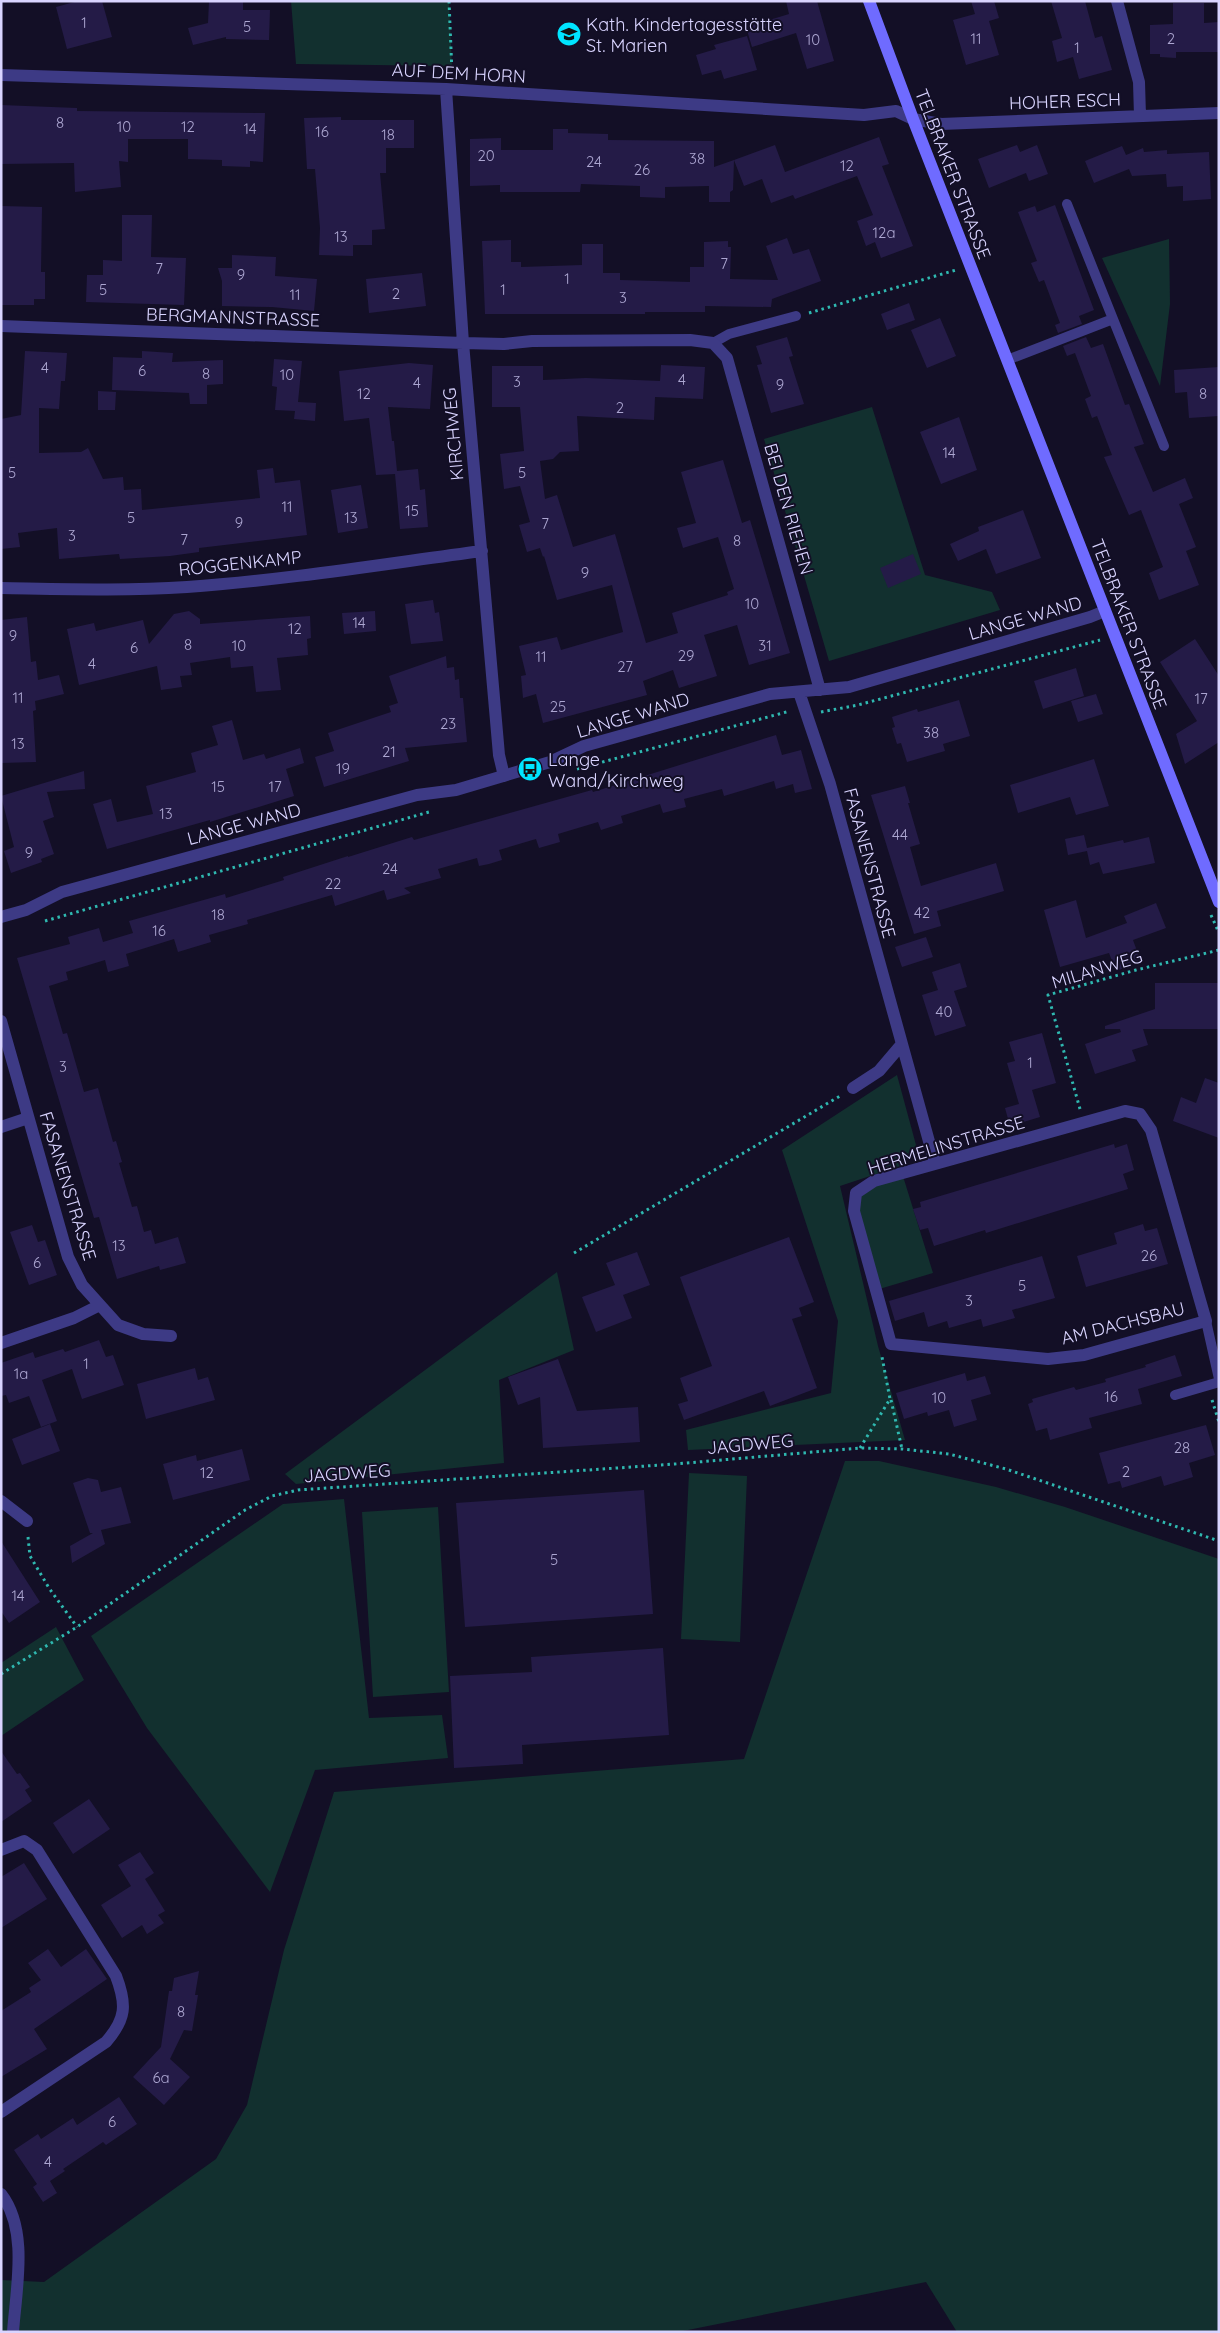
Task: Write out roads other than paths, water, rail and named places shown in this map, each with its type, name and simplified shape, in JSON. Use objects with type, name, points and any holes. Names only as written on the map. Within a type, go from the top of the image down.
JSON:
[{"type":"street","name":"TELBRAKER STRASSE","points":[[869,1],[913,119],[1219,902]]},
{"type":"street","points":[[1117,1],[1139,82],[1140,116]]},
{"type":"street","name":"AUF DEM HORN","points":[[1,75],[446,89],[864,114],[896,112],[913,119]]},
{"type":"street","name":"KIRCHWEG","points":[[446,89],[463,344],[499,755],[504,776]]},
{"type":"street","name":"HOHER ESCH","points":[[913,119],[941,124],[1219,112]]},
{"type":"street","name":"BERGMANNSTRASSE","points":[[1,326],[463,344]]},
{"type":"street","points":[[463,344],[504,344],[532,340],[690,340],[713,343]]},
{"type":"street","name":"BEI DEN RIEHEN","points":[[713,343],[727,358],[820,690]]},
{"type":"street","name":"ROGGENKAMP","points":[[1,588],[108,590],[188,587],[482,551]]},
{"type":"street","name":"LANGE WAND","points":[[1,917],[26,910],[62,892],[417,795],[456,790],[550,762],[584,746],[770,694],[849,687],[1105,611]]},
{"type":"street","name":"FASANENSTRASSE","points":[[799,692],[830,784],[935,1163]]},
{"type":"street","name":"FASANENSTRASSE","points":[[1,1021],[68,1256],[82,1285],[118,1325],[143,1334],[171,1336]]},
{"type":"street","points":[[853,1088],[879,1071],[902,1044]]},
{"type":"street","name":"HERMELINSTRASSE","points":[[891,1344],[854,1211],[856,1193],[874,1181],[935,1163],[1125,1111],[1140,1114]]},
{"type":"street","name":"AM DACHSBAU","points":[[891,1344],[1048,1359],[1084,1355],[1206,1320],[1150,1130],[1140,1114]]},
{"type":"street","points":[[1,1127],[28,1118]]},
{"type":"street","points":[[1,1343],[74,1318],[100,1305]]},
{"type":"street","points":[[1,1501],[27,1522]]},
{"type":"street","points":[[1,1850],[7,1846],[24,1841],[37,1850],[116,1976],[124,1995],[123,2017],[115,2032],[106,2042],[1,2112]]},
{"type":"street","points":[[1,2194],[8,2203],[18,2236],[13,2332]]},
{"type":"lane","points":[[1067,204],[1164,446]]},
{"type":"lane","points":[[713,343],[729,334],[796,316]]},
{"type":"lane","points":[[1007,360],[1113,319]]},
{"type":"lane","points":[[1175,1395],[1219,1380],[1206,1320]]},
{"type":"place","name":"Kath. Kindertagesstätte St. Marien","points":[[569,34]]},
{"type":"place","name":"Lange Wand/Kirchweg","points":[[530,769]]}]
